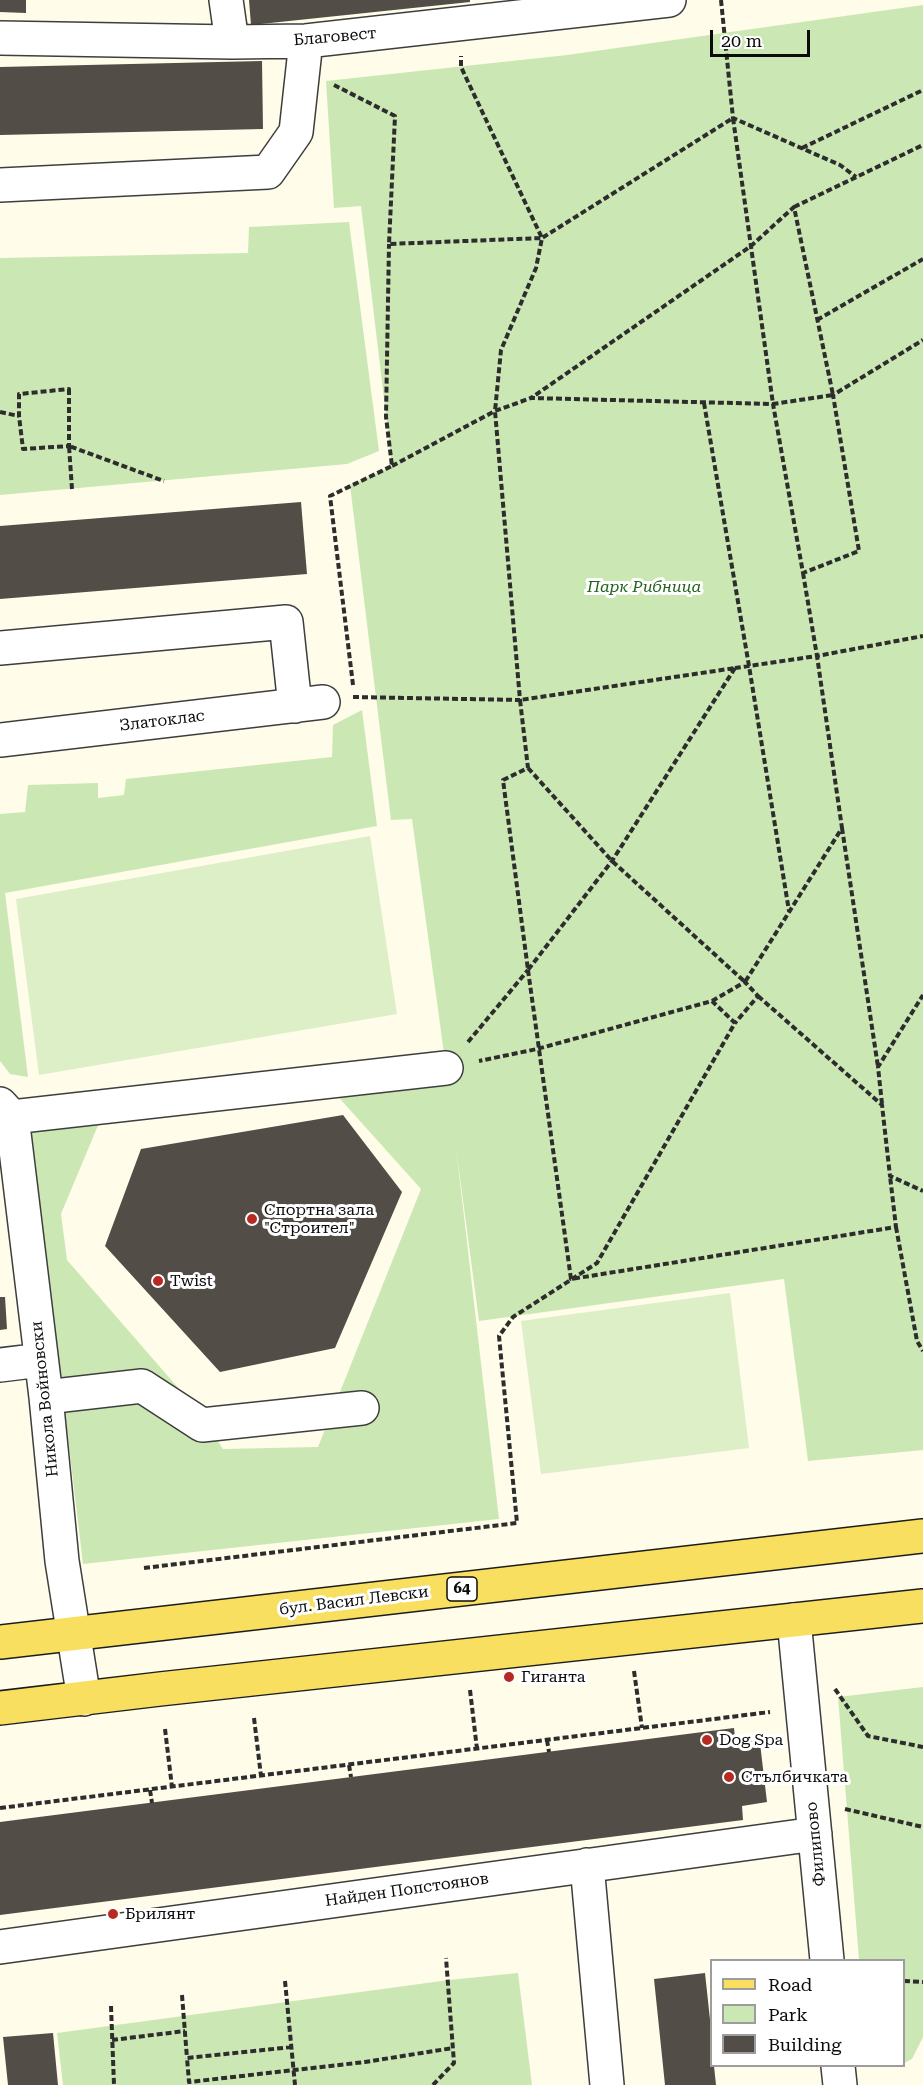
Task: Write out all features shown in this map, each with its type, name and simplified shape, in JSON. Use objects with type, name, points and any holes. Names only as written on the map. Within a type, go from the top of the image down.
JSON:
[{"type":"main road","name":"бул. Васил Левски","points":[[0,1641],[923,1536]]},
{"type":"main road","points":[[0,1708],[171,1687],[923,1606]]},
{"type":"street","points":[[226,0],[232,42]]},
{"type":"street","name":"Благовест","points":[[0,38],[232,42],[304,57],[529,8],[669,0]]},
{"type":"street","points":[[0,185],[268,172],[296,132],[304,57]]},
{"type":"street","points":[[0,648],[286,622],[324,701]]},
{"type":"street","name":"Златоклас","points":[[0,740],[324,701]]},
{"type":"street","points":[[6,1110],[446,1068]]},
{"type":"street","name":"Никола Войновски","points":[[6,1110],[46,1397],[62,1561],[84,1699]]},
{"type":"street","points":[[0,1365],[41,1360]]},
{"type":"street","points":[[46,1397],[142,1386],[202,1425],[362,1408]]},
{"type":"street","name":"Филипово","points":[[794,1620],[828,1959]]},
{"type":"street","name":"Найден Попстоянов","points":[[0,1947],[815,1834]]},
{"type":"street","points":[[588,1865],[607,2085]]},
{"type":"street","points":[[838,2067],[840,2085]]},
{"type":"path","points":[[721,0],[733,118],[773,404],[817,656],[878,1067],[896,1227],[917,1341],[923,1351]]},
{"type":"path","points":[[459,24],[462,67],[542,238],[536,268],[501,350],[495,411],[528,768],[612,861],[758,996],[882,1105]]},
{"type":"path","points":[[304,57],[326,81],[396,116],[389,244],[386,417],[392,466]]},
{"type":"path","points":[[801,148],[923,90]]},
{"type":"path","points":[[733,118],[840,165],[856,177]]},
{"type":"path","points":[[389,244],[542,238],[733,118]]},
{"type":"path","points":[[923,145],[794,207],[751,246],[531,398],[495,411],[330,496],[324,701],[520,700],[817,656],[923,636]]},
{"type":"path","points":[[794,207],[833,394],[859,551],[803,573]]},
{"type":"path","points":[[817,320],[923,259]]},
{"type":"path","points":[[531,398],[773,404],[833,394],[923,340]]},
{"type":"path","points":[[72,489],[69,446],[69,389],[19,394],[23,449],[69,446],[164,481]]},
{"type":"path","points":[[704,403],[789,912]]},
{"type":"path","points":[[0,412],[19,416]]},
{"type":"path","points":[[446,1068],[528,970],[612,861],[735,668]]},
{"type":"path","points":[[528,768],[503,780],[537,1049],[571,1279]]},
{"type":"path","points":[[446,1068],[537,1049],[712,1001],[745,982],[842,828]]},
{"type":"path","points":[[878,1067],[923,994]]},
{"type":"path","points":[[144,1568],[517,1523],[499,1336],[513,1317],[597,1263],[735,1023],[758,996]]},
{"type":"path","points":[[712,1001],[735,1023]]},
{"type":"path","points":[[890,1176],[923,1191]]},
{"type":"path","points":[[571,1279],[896,1227]]},
{"type":"path","points":[[799,1664],[833,1686],[868,1736],[923,1747]]},
{"type":"path","points":[[634,1670],[642,1728]]},
{"type":"path","points":[[470,1690],[477,1749]]},
{"type":"path","points":[[0,1809],[803,1708]]},
{"type":"path","points":[[254,1718],[261,1776]]},
{"type":"path","points":[[165,1730],[172,1787]]},
{"type":"path","points":[[547,1740],[549,1752]]},
{"type":"path","points":[[349,1765],[351,1777]]},
{"type":"path","points":[[150,1790],[152,1803]]},
{"type":"path","points":[[812,1801],[923,1827]]},
{"type":"path","points":[[433,2085],[454,2063],[446,1958]]},
{"type":"path","points":[[285,1981],[295,2085]]},
{"type":"path","points":[[905,1981],[923,1982]]},
{"type":"path","points":[[182,1995],[189,2082],[294,2072],[453,2048]]},
{"type":"path","points":[[111,2006],[114,2085]]},
{"type":"path","points":[[112,2040],[185,2031]]},
{"type":"path","points":[[187,2058],[292,2047]]},
{"type":"green space","name":"Парк Рибница","points":[[923,5],[923,1450],[808,1461],[784,1279],[479,1321],[456,1147],[499,1519],[83,1564],[30,1118],[104,1111],[61,1214],[67,1260],[193,1405],[223,1449],[318,1447],[421,1189],[333,1091],[446,1068],[412,819],[391,820],[350,485],[392,466],[361,206],[334,208],[326,81],[567,55]]},
{"type":"green space","points":[[349,222],[379,451],[347,464],[0,495],[0,258],[248,253],[249,227]]},
{"type":"green space","points":[[362,710],[377,826],[5,893],[28,1077],[10,1074],[0,1061],[0,814],[25,812],[28,785],[98,783],[98,798],[124,795],[126,779],[332,757],[333,725]]},
{"type":"green space","points":[[370,836],[397,1014],[39,1075],[16,899]]},
{"type":"green space","points":[[730,1293],[749,1448],[541,1474],[521,1321]]},
{"type":"green space","points":[[923,1687],[923,2037],[912,2059],[905,2062],[905,1959],[859,1959],[838,1697]]},
{"type":"green space","points":[[518,1973],[532,2085],[63,2085],[57,2033],[449,1980]]},
{"type":"building","points":[[0,0],[26,0],[26,13],[0,12]]},
{"type":"building","points":[[249,0],[470,0],[470,2],[251,25]]},
{"type":"building","points":[[262,61],[263,129],[0,135],[0,67]]},
{"type":"building","points":[[301,502],[307,574],[0,599],[0,526]]},
{"type":"building","name":"Спортна зала \"Строител\"","points":[[343,1115],[402,1192],[335,1348],[220,1372],[105,1246],[141,1149]]},
{"type":"building","points":[[0,1297],[5,1297],[7,1329],[0,1330]]},
{"type":"building","points":[[734,1728],[735,1738],[759,1735],[767,1802],[742,1806],[743,1820],[0,1915],[0,1822]]},
{"type":"building","points":[[705,1973],[710,2019],[710,2067],[714,2067],[716,2085],[665,2085],[654,1979]]},
{"type":"building","points":[[53,2033],[58,2085],[8,2085],[3,2037]]},
{"type":"place","name":"Спортна зала \"Строител\"","points":[[252,1219]]},
{"type":"place","name":"Twist","points":[[158,1281]]},
{"type":"place","name":"Гиганта","points":[[509,1677]]},
{"type":"place","name":"Dog Spa","points":[[707,1740]]},
{"type":"place","name":"Стълбичката","points":[[729,1777]]},
{"type":"place","name":"Брилянт","points":[[113,1914]]}]
